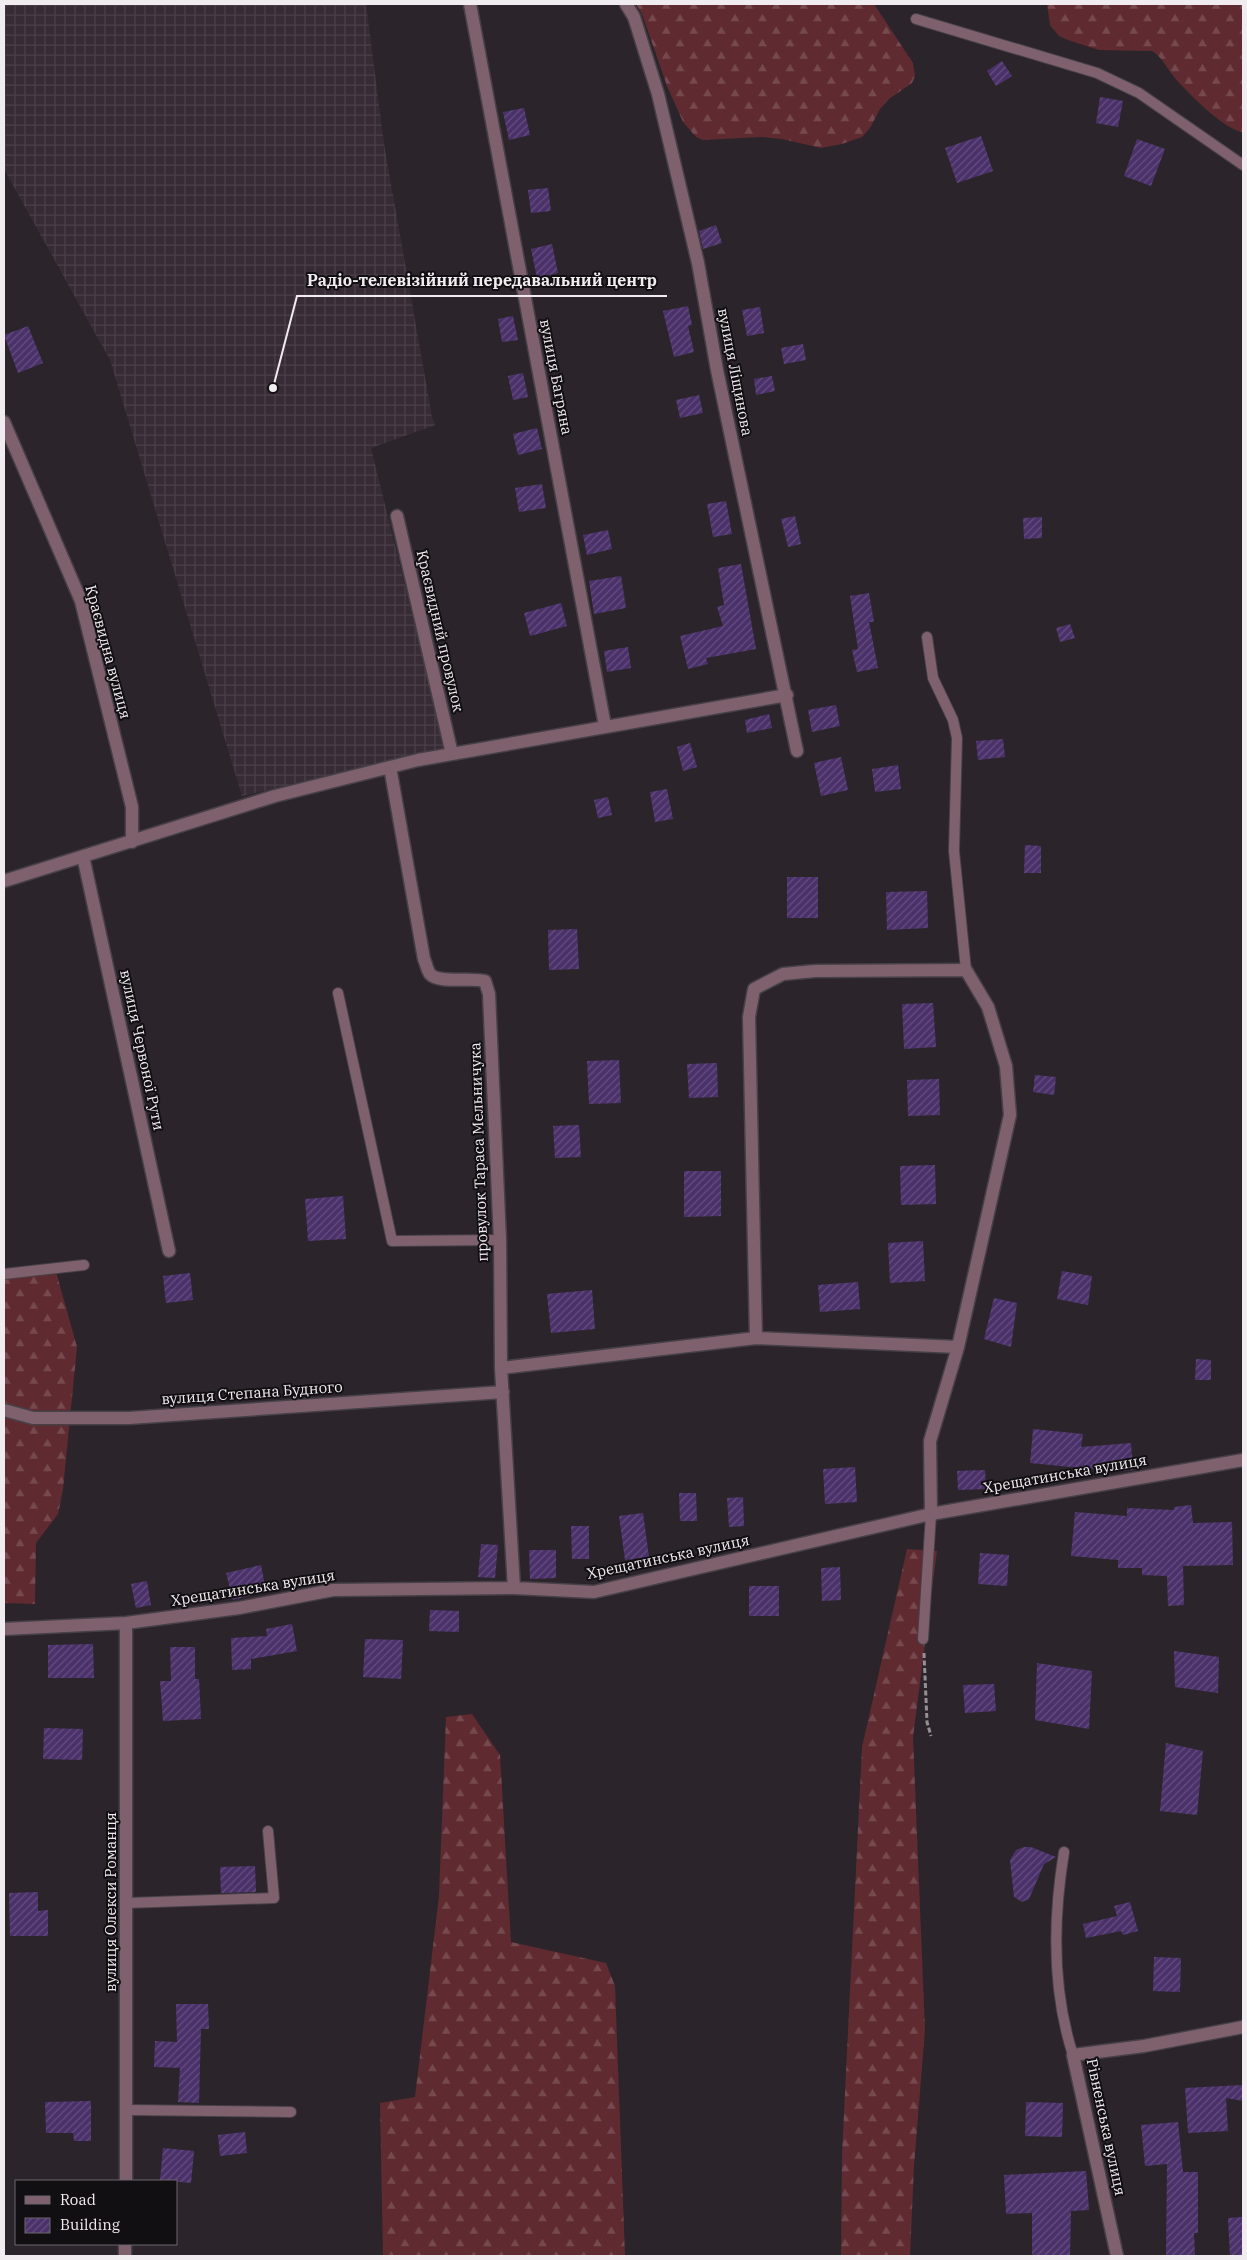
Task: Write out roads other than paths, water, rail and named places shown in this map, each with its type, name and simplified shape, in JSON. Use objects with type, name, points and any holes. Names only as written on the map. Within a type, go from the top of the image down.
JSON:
[{"type":"street","name":"вулиця Багряна","points":[[470,4],[605,726]]},
{"type":"street","name":"вулиця Ліщинова","points":[[626,4],[634,17],[658,94],[698,263],[717,370],[797,751]]},
{"type":"street","name":"Краєвидна вулиця","points":[[4,422],[81,601],[132,807],[132,842]]},
{"type":"street","name":"Краєвидний провулок","points":[[397,516],[452,754]]},
{"type":"street","points":[[4,880],[132,842],[275,796],[390,767],[605,726],[786,695]]},
{"type":"street","name":"провулок Тараса Мельничука","points":[[390,767],[424,959],[429,972],[432,976],[443,979],[478,979],[485,981],[490,994],[500,1240],[502,1368],[514,1588]]},
{"type":"street","name":"вулиця Червоної Рути","points":[[83,856],[169,1251]]},
{"type":"street","points":[[756,1338],[749,1017],[754,989],[783,974],[815,971],[966,970],[988,1007],[1003,1057],[1010,1115],[958,1346],[930,1440],[931,1514]]},
{"type":"street","points":[[502,1368],[756,1338],[958,1346]]},
{"type":"street","name":"вулиця Степана Будного","points":[[4,1410],[33,1418],[128,1418],[503,1392]]},
{"type":"street","name":"Хрещатинська вулиця","points":[[4,1629],[126,1623],[239,1608],[333,1590],[514,1588],[594,1592],[931,1514],[1243,1460]]},
{"type":"street","name":"вулиця Олекси Романця","points":[[126,1623],[128,2110],[126,2180]]},
{"type":"street","name":"Рівненська вулиця","points":[[1117,2256],[1073,2055],[1144,2046],[1243,2027]]},
{"type":"lane","points":[[916,19],[1097,73],[1139,92],[1243,165]]},
{"type":"lane","points":[[927,638],[934,678],[952,720],[957,738],[954,851],[966,970]]},
{"type":"lane","points":[[338,993],[392,1241],[500,1240]]},
{"type":"lane","points":[[4,1274],[84,1265]]},
{"type":"lane","points":[[923,1639],[931,1514]]},
{"type":"lane","points":[[127,1903],[274,1898],[268,1831]]},
{"type":"lane","points":[[1064,1852],[1058,1887],[1055,1950],[1066,2035],[1073,2055]]},
{"type":"lane","points":[[128,2110],[291,2112]]},
{"type":"place","name":"Радіо-телевізійний передавальний центр","points":[[273,388]]}]
